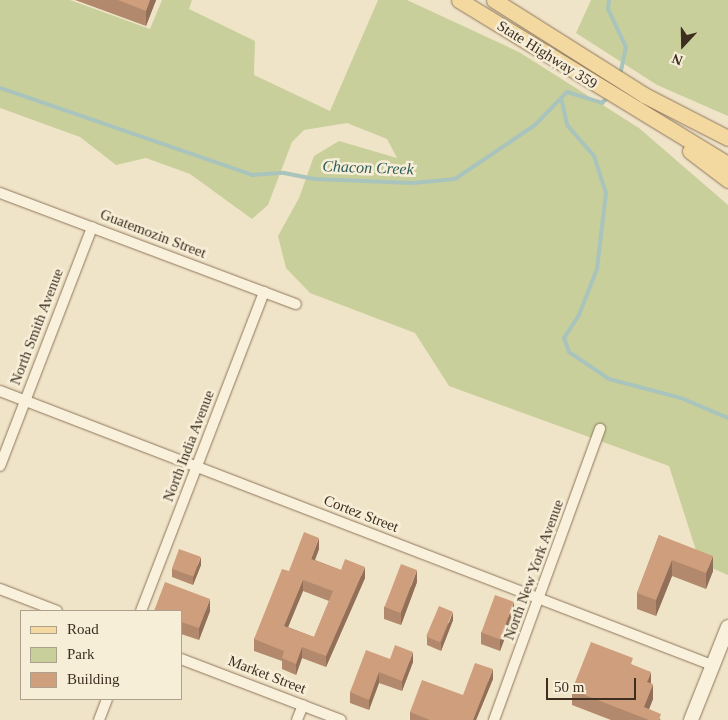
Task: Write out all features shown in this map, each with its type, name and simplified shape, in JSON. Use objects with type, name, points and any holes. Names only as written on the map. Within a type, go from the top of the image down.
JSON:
[{"type":"main road","name":"State Highway 359","points":[[459,0],[635,110]]},
{"type":"main road","name":"State Highway 359","points":[[494,0],[644,95]]},
{"type":"main road","points":[[644,95],[728,127]]},
{"type":"main road","points":[[644,95],[728,138]]},
{"type":"main road","points":[[644,95],[681,124],[728,147]]},
{"type":"main road","points":[[635,110],[728,164]]},
{"type":"main road","points":[[635,110],[728,180]]},
{"type":"main road","points":[[691,720],[728,627]]},
{"type":"street","name":"Guatemozin Street","points":[[0,193],[296,304]]},
{"type":"street","name":"North Smith Avenue","points":[[0,466],[92,227]]},
{"type":"street","name":"North India Avenue","points":[[141,610],[264,292]]},
{"type":"street","name":"Cortez Street","points":[[0,391],[712,665]]},
{"type":"street","name":"North New York Avenue","points":[[494,720],[540,599],[600,429]]},
{"type":"street","points":[[0,589],[54,610]]},
{"type":"street","name":"Market Street","points":[[182,659],[341,720]]},
{"type":"street","points":[[99,720],[107,700]]},
{"type":"street","points":[[297,720],[303,705]]},
{"type":"green space","points":[[0,0],[70,0],[150,29],[162,0],[192,0],[189,9],[255,41],[254,75],[330,111],[378,0],[407,0],[519,52],[639,128],[728,205],[728,575],[700,563],[669,466],[449,386],[415,333],[310,293],[286,268],[278,236],[299,198],[314,156],[339,141],[397,158],[387,139],[347,123],[304,130],[292,142],[268,205],[252,219],[190,174],[146,158],[116,165],[80,137],[0,108]]},
{"type":"green space","points":[[591,0],[728,0],[728,116],[657,85],[576,33]]},
{"type":"building","points":[[118,0],[150,0],[146,11]]},
{"type":"building","points":[[304,532],[319,538],[311,559],[341,570],[345,559],[365,567],[326,656],[302,647],[296,664],[282,658],[284,651],[254,639],[282,569],[289,571]],"holes":[[[303,580],[333,591],[314,637],[284,626]]]},
{"type":"building","points":[[659,535],[713,556],[706,573],[672,560],[656,600],[637,593]]},
{"type":"building","points":[[179,549],[201,557],[193,577],[172,569]]},
{"type":"building","points":[[401,564],[417,570],[400,613],[385,607]]},
{"type":"building","points":[[165,582],[210,599],[199,628],[182,622],[182,610],[154,610]]},
{"type":"building","points":[[495,595],[514,602],[500,639],[481,633]]},
{"type":"building","points":[[439,606],[453,612],[440,642],[426,636]]},
{"type":"building","points":[[591,642],[633,658],[631,664],[651,672],[647,682],[653,684],[644,707],[661,714],[659,720],[649,720],[572,690]]},
{"type":"building","points":[[395,645],[413,652],[402,681],[379,672],[369,700],[350,692],[366,650],[390,659]]},
{"type":"building","points":[[475,663],[493,669],[473,720],[430,720],[410,712],[422,680],[463,695]]},
{"type":"waterway","name":"Chacon Creek","points":[[609,0],[608,9],[626,47],[620,76]]},
{"type":"waterway","name":"Chacon Creek","points":[[0,88],[252,175],[284,173],[314,179],[413,183],[455,179],[535,125],[567,92],[602,103],[610,95]]},
{"type":"waterway","points":[[561,98],[567,125],[594,156],[606,193],[597,269],[579,315],[564,338],[569,352],[609,379],[681,398],[728,418]]}]
